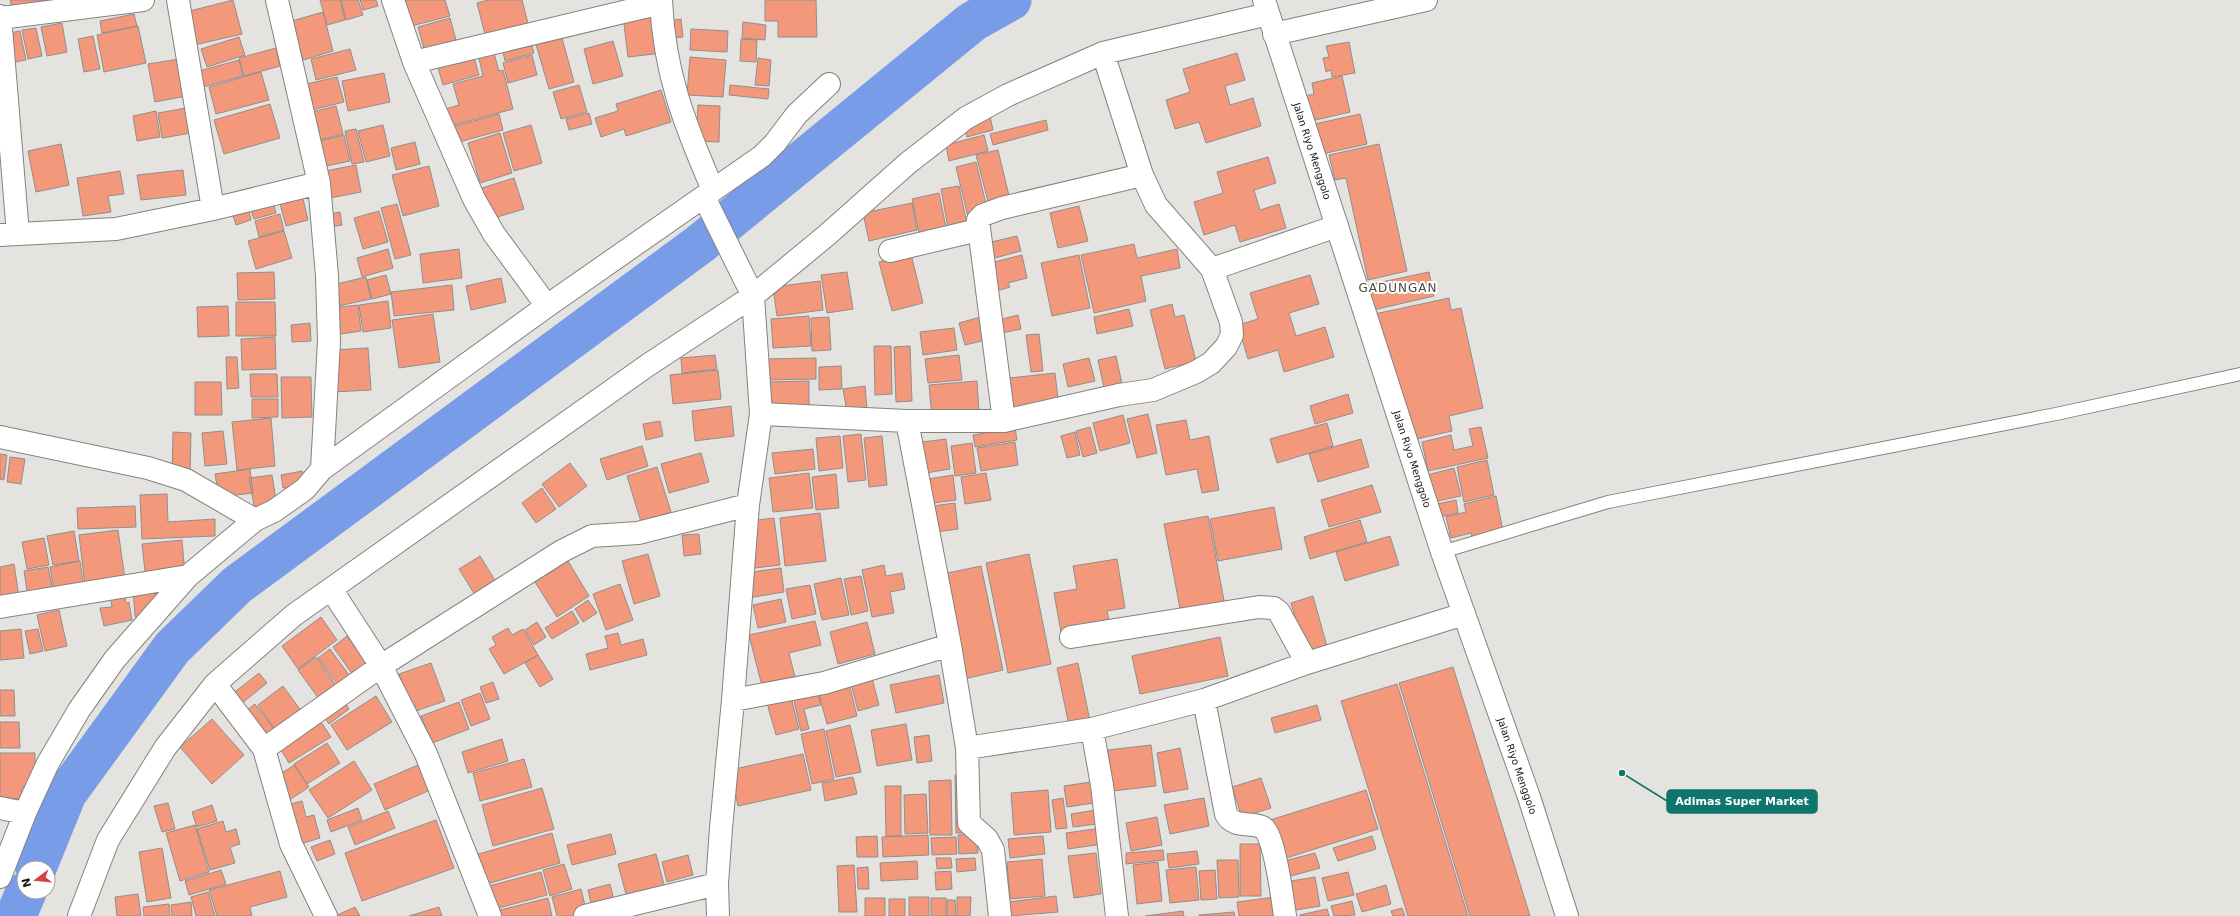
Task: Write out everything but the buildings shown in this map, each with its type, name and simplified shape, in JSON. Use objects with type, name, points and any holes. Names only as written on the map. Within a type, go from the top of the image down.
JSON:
[{"type":"street","points":[[143,0],[0,17],[9,235],[116,229],[213,209],[318,183]]},
{"type":"street","points":[[178,0],[213,209]]},
{"type":"street","points":[[277,0],[318,183],[327,276],[329,341],[322,469]]},
{"type":"street","points":[[393,0],[414,62],[474,199],[494,234],[547,306]]},
{"type":"street","points":[[79,916],[108,840],[165,748],[215,684],[268,637],[331,589],[419,526],[518,459],[648,365],[753,296],[827,235],[908,163],[966,118],[1008,96],[1103,53],[1269,16],[1426,0]]},
{"type":"street","points":[[414,62],[661,1],[669,69],[683,119],[708,197],[753,296],[761,414],[748,505],[717,884],[718,916]]},
{"type":"street","name":"Jalan Riyo Menggolo","points":[[1269,16],[1442,552],[1529,797],[1567,916]]},
{"type":"street","points":[[761,414],[907,421],[1004,421],[1119,395],[1153,390],[1196,372],[1211,363],[1226,347],[1232,335],[1231,322],[1212,269],[1156,205],[1142,175],[1103,53]]},
{"type":"street","points":[[0,877],[48,763],[79,710],[115,659],[188,576],[255,520],[274,511],[305,490],[322,469],[547,306],[708,197],[762,156],[775,143],[797,114],[829,84]]},
{"type":"street","points":[[1004,421],[978,230],[980,217],[1002,208],[1142,175]]},
{"type":"street","points":[[1212,269],[1337,226]]},
{"type":"street","points":[[890,251],[978,230]]},
{"type":"street","points":[[907,421],[950,645],[967,748],[969,824],[987,839],[993,850],[1000,916]]},
{"type":"street","points":[[0,437],[148,468],[186,480],[255,520]]},
{"type":"street","points":[[264,749],[381,666],[562,551],[596,535],[638,533],[748,505]]},
{"type":"street","points":[[0,607],[188,576]]},
{"type":"street","points":[[331,589],[381,666],[426,754],[490,916]]},
{"type":"street","points":[[1071,637],[1259,607],[1270,607],[1279,612],[1307,663]]},
{"type":"street","points":[[967,748],[1092,729],[1204,700],[1307,663],[1464,614]]},
{"type":"street","points":[[733,700],[824,683],[950,645]]},
{"type":"street","points":[[215,684],[264,749],[292,844],[326,916]]},
{"type":"street","points":[[1204,700],[1226,814],[1236,822],[1263,827],[1267,832],[1275,860],[1285,916]]},
{"type":"street","points":[[1092,729],[1102,785],[1117,916]]},
{"type":"street","points":[[0,808],[26,813]]},
{"type":"street","points":[[585,916],[717,884]]},
{"type":"lane","points":[[1442,552],[1608,502],[2056,414],[2240,374]]},
{"type":"waterway","points":[[39,860],[66,794],[172,648],[237,585],[700,244],[972,22],[1011,0]]},
{"type":"waterway","points":[[16,916],[23,900]]},
{"type":"place","name":"Adimas Super Market","points":[[1622,773]]},
{"type":"district","name":"GADUNGAN","points":[[1398,288]]}]
